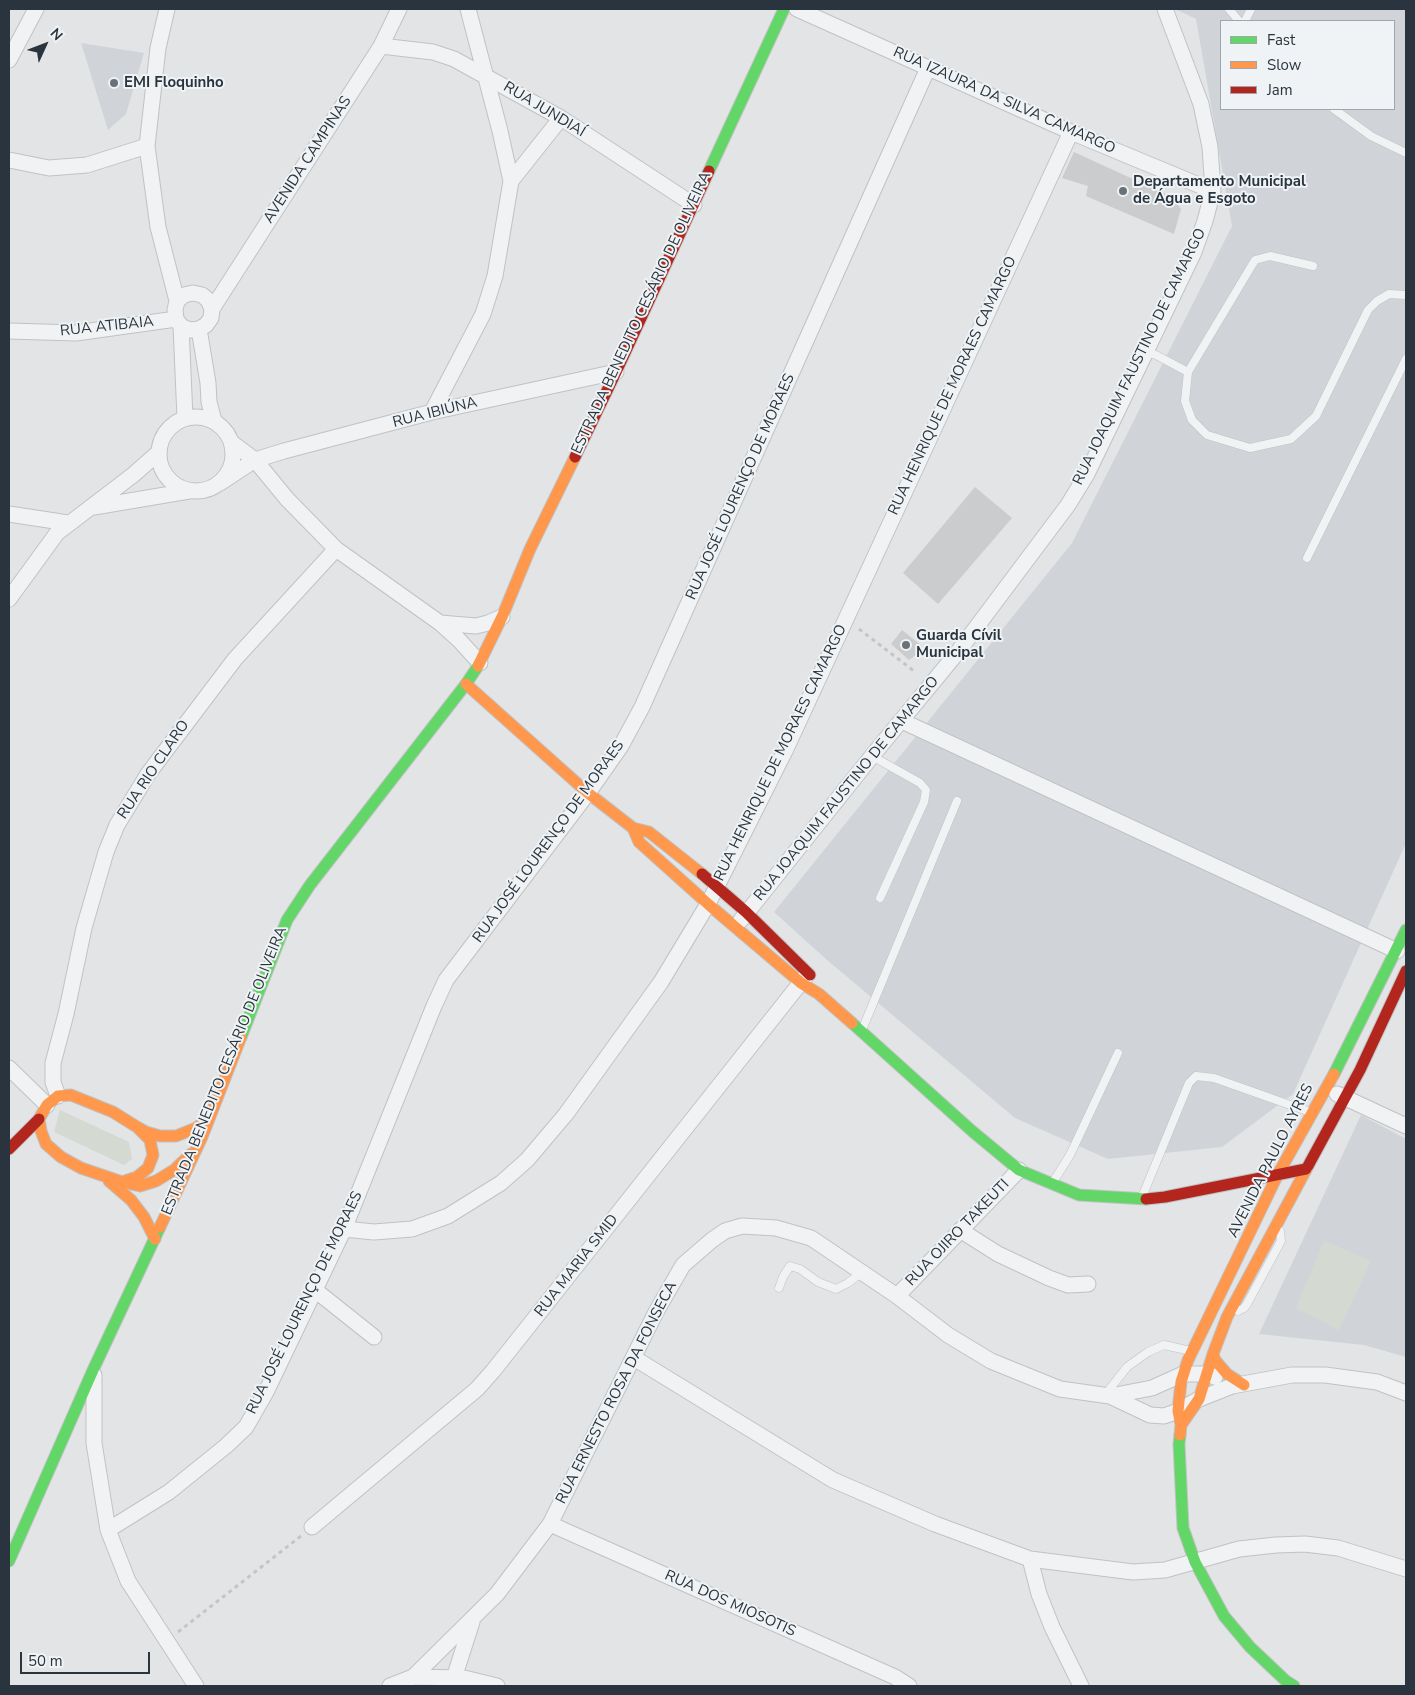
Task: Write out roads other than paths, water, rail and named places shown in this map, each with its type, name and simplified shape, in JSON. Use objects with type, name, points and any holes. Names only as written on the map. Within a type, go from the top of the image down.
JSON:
[{"type":"main road","name":"ESTRADA BENEDITO CESÁRIO DE OLIVEIRA","points":[[9,1561],[210,1117],[287,920],[310,885],[466,684],[480,663],[502,617],[530,549],[616,372],[784,9]]},
{"type":"main road","points":[[466,684],[588,793],[633,828],[649,832],[746,912],[819,994],[972,1131],[1019,1170],[1078,1195],[1142,1199],[1166,1197],[1306,1169]]},
{"type":"main road","points":[[633,828],[639,842],[708,904],[805,978]]},
{"type":"main road","name":"AVENIDA PAULO AYRES","points":[[1294,1686],[1286,1681],[1250,1647],[1224,1616],[1195,1562],[1182,1528],[1179,1444],[1180,1382],[1278,1174],[1326,1089],[1406,930]]},
{"type":"main road","points":[[1199,1399],[1227,1317],[1360,1070],[1406,971]]},
{"type":"main road","points":[[9,1150],[39,1120],[53,1100],[71,1095],[113,1112],[146,1132],[160,1136],[176,1136],[196,1128],[210,1117]]},
{"type":"main road","points":[[37,1146],[41,1131],[39,1120]]},
{"type":"main road","points":[[137,1127],[159,1151],[168,1174],[172,1201]]},
{"type":"main road","points":[[122,1182],[137,1177],[148,1168],[153,1154],[150,1140]]},
{"type":"main road","points":[[9,1150],[37,1146],[81,1168],[140,1186],[156,1181],[168,1174],[196,1148]]},
{"type":"main road","points":[[103,1176],[132,1200],[144,1217],[154,1239]]},
{"type":"main road","points":[[1229,1184],[1246,1192]]},
{"type":"main road","points":[[1254,1204],[1258,1218]]},
{"type":"main road","points":[[1213,1354],[1215,1360],[1238,1385]]},
{"type":"street","points":[[9,60],[36,9]]},
{"type":"street","points":[[167,9],[158,48],[147,146],[158,227],[177,301],[175,310],[179,322],[185,418]]},
{"type":"street","name":"AVENIDA CAMPINAS","points":[[198,329],[206,325],[211,318],[212,309],[382,46],[399,9]]},
{"type":"street","points":[[432,412],[483,314],[495,276],[511,181],[468,9]]},
{"type":"street","name":"RUA IZAURA DA SILVA CAMARGO","points":[[797,9],[1071,132],[1213,190]]},
{"type":"street","name":"RUA JOAQUIM FAUSTINO DE CAMARGO","points":[[736,927],[746,912],[957,653],[1068,505],[1087,474],[1194,252],[1213,190],[1210,147],[1201,104],[1165,9]]},
{"type":"street","name":"RUA JUNDIAÍ","points":[[382,46],[433,52],[454,59],[561,118],[694,205]]},
{"type":"street","name":"RUA JOSÉ LOURENÇO DE MORAES","points":[[108,1530],[169,1492],[226,1446],[246,1427],[266,1392],[344,1229],[446,980],[588,793],[621,746],[642,708],[928,68]]},
{"type":"street","points":[[511,181],[561,118]]},
{"type":"street","name":"RUA HENRIQUE DE MORAES CAMARGO","points":[[344,1229],[374,1232],[412,1229],[448,1216],[502,1183],[527,1160],[566,1114],[661,982],[717,888],[785,751],[1071,132]]},
{"type":"street","points":[[9,160],[49,168],[87,166],[147,146]]},
{"type":"street","points":[[177,301],[184,295],[193,293],[202,295],[208,300],[212,309]]},
{"type":"street","points":[[179,322],[190,330],[198,329],[208,383],[209,402],[214,421]]},
{"type":"street","name":"RUA ATIBAIA","points":[[9,331],[76,333],[179,322]]},
{"type":"street","name":"RUA IBIÚNA","points":[[220,483],[255,460],[284,451],[432,412],[616,372]]},
{"type":"street","points":[[90,508],[206,490],[220,483],[229,471],[233,456],[231,442],[224,430],[214,421],[200,417],[185,418],[172,425],[162,437],[158,452],[160,466],[167,478],[177,486],[190,491]]},
{"type":"street","points":[[231,442],[255,460],[287,499],[336,549],[440,623],[480,663]]},
{"type":"street","points":[[9,599],[57,533],[132,475],[158,452]]},
{"type":"street","points":[[9,514],[68,524]]},
{"type":"street","name":"RUA RIO CLARO","points":[[53,1100],[53,1063],[66,1014],[84,928],[106,852],[117,825],[148,774],[235,659],[336,549]]},
{"type":"street","points":[[440,623],[476,626],[502,617]]},
{"type":"street","points":[[902,720],[1397,951]]},
{"type":"street","name":"RUA MARIA SMID","points":[[312,1527],[477,1389],[488,1377],[805,978]]},
{"type":"street","points":[[9,1068],[53,1100]]},
{"type":"street","points":[[1326,1089],[1406,1126]]},
{"type":"street","points":[[1336,1114],[1365,1106]]},
{"type":"street","name":"RUA OJIRO TAKEUTI","points":[[897,1296],[1019,1170]]},
{"type":"street","name":"RUA ERNESTO ROSA DA FONSECA","points":[[414,1677],[497,1594],[550,1524],[656,1312],[683,1265],[712,1240],[726,1231],[742,1226],[776,1228],[811,1238],[897,1296],[948,1335],[991,1361],[1060,1389],[1107,1395],[1152,1388],[1183,1374],[1208,1374],[1238,1385]]},
{"type":"street","points":[[960,1230],[998,1254],[1049,1278],[1068,1285],[1088,1284]]},
{"type":"street","points":[[314,1290],[374,1337]]},
{"type":"street","points":[[634,1358],[833,1480],[935,1524],[1030,1559],[1133,1572],[1164,1570],[1239,1549],[1305,1544],[1338,1548],[1406,1569]]},
{"type":"street","points":[[94,1370],[94,1443],[108,1530],[128,1581],[196,1686]]},
{"type":"street","name":"RUA ERNESTO ROSA DA FONSECA","points":[[1107,1395],[1150,1415],[1180,1418],[1199,1399],[1238,1385],[1292,1375],[1325,1375],[1377,1382],[1406,1393]]},
{"type":"street","name":"RUA DOS MIOSOTIS","points":[[550,1524],[895,1677],[909,1686]]},
{"type":"street","points":[[1030,1559],[1039,1594],[1052,1627],[1081,1686]]},
{"type":"street","name":"RUA ERNESTO ROSA DA FONSECA","points":[[454,1678],[474,1618]]},
{"type":"street","points":[[390,1686],[414,1677],[464,1678],[497,1686]]},
{"type":"lane","points":[[1229,9],[1238,20]]},
{"type":"lane","points":[[1335,110],[1371,136],[1406,153]]},
{"type":"lane","points":[[1313,266],[1270,256],[1255,260],[1188,372],[1185,401],[1192,420],[1207,435],[1250,448],[1291,439],[1316,416],[1368,310],[1377,300],[1389,294],[1406,295]]},
{"type":"lane","points":[[1146,352],[1156,355],[1188,372]]},
{"type":"lane","points":[[1307,558],[1406,359]]},
{"type":"lane","points":[[872,756],[920,783],[926,790],[924,802],[880,898]]},
{"type":"lane","points":[[861,1032],[957,801]]},
{"type":"lane","points":[[1052,1184],[1070,1155],[1118,1053]]},
{"type":"lane","points":[[1142,1199],[1189,1083],[1196,1076],[1214,1078],[1312,1113]]},
{"type":"lane","points":[[779,1288],[790,1266],[800,1269],[818,1282],[836,1290],[862,1272]]},
{"type":"lane","points":[[1107,1395],[1127,1366],[1148,1352],[1164,1345],[1193,1351]]},
{"type":"place","name":"EMI Floquinho","points":[[114,83]]},
{"type":"place","name":"Departamento Municipal de Água e Esgoto","points":[[1123,191]]},
{"type":"place","name":"Guarda Cívil Municipal","points":[[906,645]]}]
